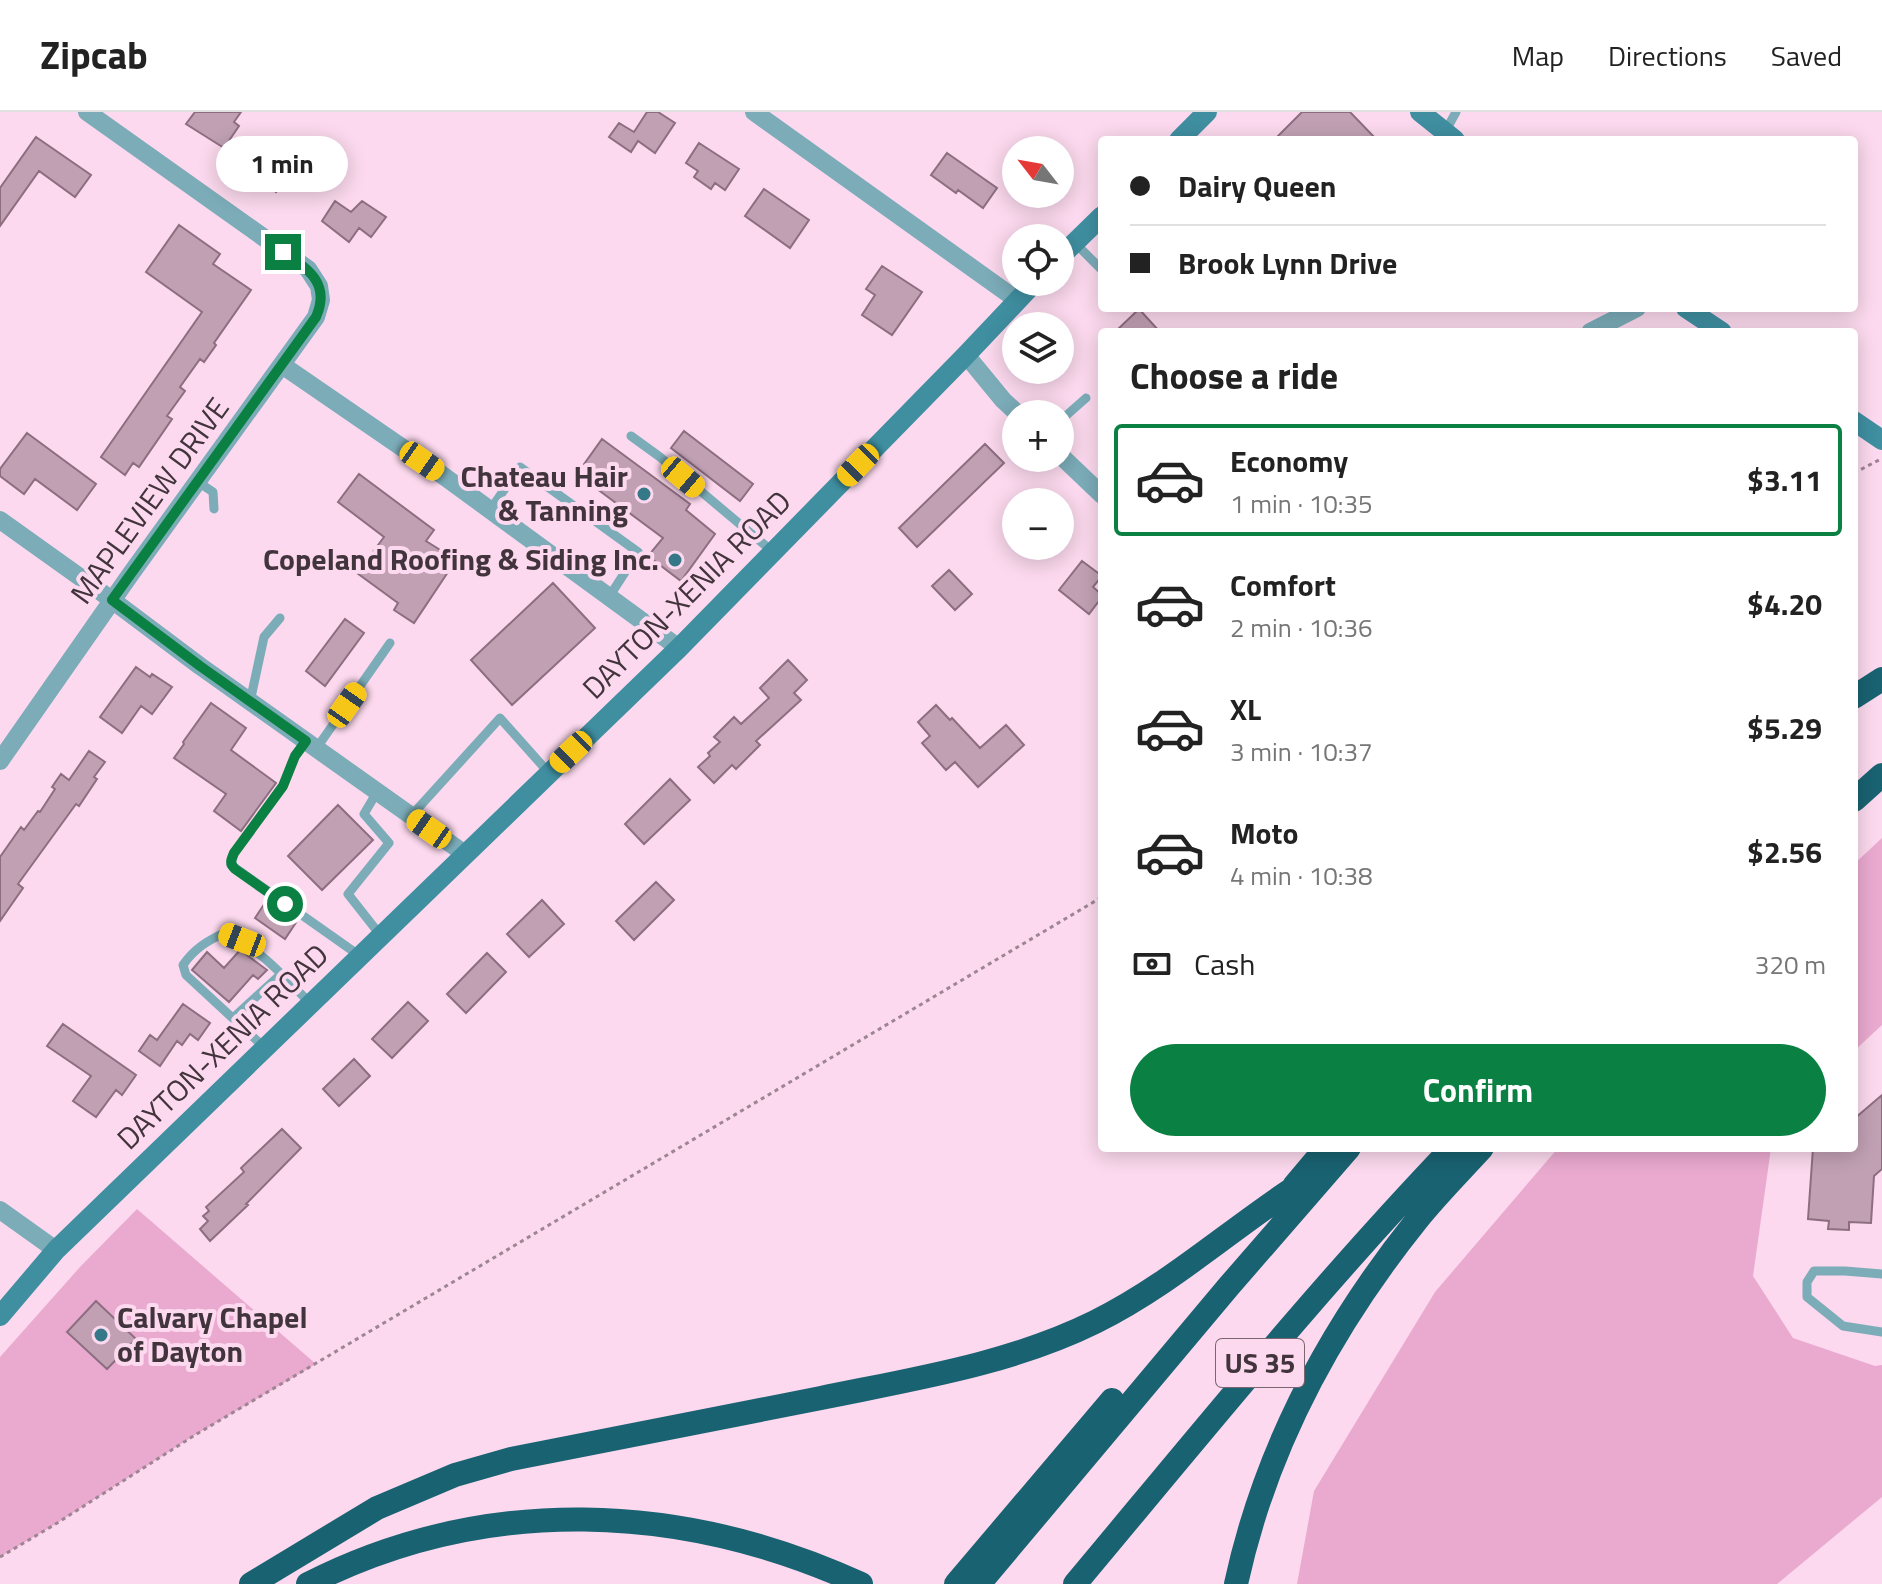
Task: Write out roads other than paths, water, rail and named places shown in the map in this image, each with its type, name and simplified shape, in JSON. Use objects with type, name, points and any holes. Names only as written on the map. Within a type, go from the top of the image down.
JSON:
[{"type":"highway","points":[[1858,694],[1882,679]]},
{"type":"highway","points":[[1858,786],[1882,768]]},
{"type":"highway","points":[[1858,796],[1882,775]]},
{"type":"highway","points":[[956,1584],[1323,1152]]},
{"type":"highway","name":"US 35","points":[[979,1584],[1346,1152]]},
{"type":"highway","name":"US 35","points":[[1075,1584],[1349,1259],[1448,1152]]},
{"type":"highway","points":[[1236,1584],[1251,1524],[1269,1473],[1295,1412],[1336,1335],[1408,1231],[1478,1152]]},
{"type":"highway","points":[[251,1584],[377,1508],[455,1475],[511,1459],[962,1368],[1036,1347],[1122,1308],[1173,1276],[1247,1219],[1291,1190]]},
{"type":"highway","points":[[308,1584],[378,1554],[421,1541],[515,1522],[578,1519],[651,1523],[734,1538],[794,1556],[861,1584]]},
{"type":"main road","points":[[1183,136],[1207,112]]},
{"type":"main road","points":[[1420,112],[1445,136]]},
{"type":"main road","points":[[1074,243],[1098,220]]},
{"type":"main road","name":"DAYTON-XENIA ROAD","points":[[0,1316],[56,1250],[679,648],[1021,296]]},
{"type":"main road","points":[[1692,312],[1716,328]]},
{"type":"main road","points":[[1858,424],[1882,440]]},
{"type":"street","name":"MAPLEVIEW DRIVE","points":[[0,761],[282,365],[319,309],[321,300],[319,286],[308,269],[87,112]]},
{"type":"street","points":[[754,112],[1017,300]]},
{"type":"street","points":[[1598,328],[1629,312]]},
{"type":"street","points":[[966,355],[1003,400]]},
{"type":"street","points":[[282,365],[490,510],[679,648]]},
{"type":"street","points":[[1074,468],[1098,491]]},
{"type":"street","points":[[0,520],[465,854]]},
{"type":"street","points":[[0,1210],[56,1250]]},
{"type":"lane","points":[[1446,136],[1456,112]]},
{"type":"lane","points":[[1074,254],[1098,268]]},
{"type":"lane","points":[[1074,409],[1086,398]]},
{"type":"lane","points":[[631,436],[773,552]]},
{"type":"lane","points":[[490,510],[520,467],[638,552],[609,597]]},
{"type":"lane","points":[[198,482],[213,492],[214,509]]},
{"type":"lane","points":[[250,702],[264,637],[280,618]]},
{"type":"lane","points":[[360,956],[231,865],[231,860],[283,786],[295,756],[311,745],[390,643]]},
{"type":"lane","points":[[411,816],[500,718],[549,773]]},
{"type":"lane","points":[[377,792],[364,814],[389,843],[348,894],[381,936]]},
{"type":"lane","points":[[265,1048],[186,975],[183,965],[190,955],[207,941],[224,933],[242,940],[311,1004]]},
{"type":"lane","points":[[233,1018],[281,974]]},
{"type":"lane","points":[[1882,1274],[1814,1271],[1807,1282],[1807,1297],[1843,1326],[1882,1332]]},
{"type":"place","name":"Chateau Hair & Tanning","points":[[644,494]]},
{"type":"place","name":"Copeland Roofing & Siding Inc.","points":[[675,560]]},
{"type":"place","name":"Calvary Chapel of Dayton","points":[[101,1335]]}]
